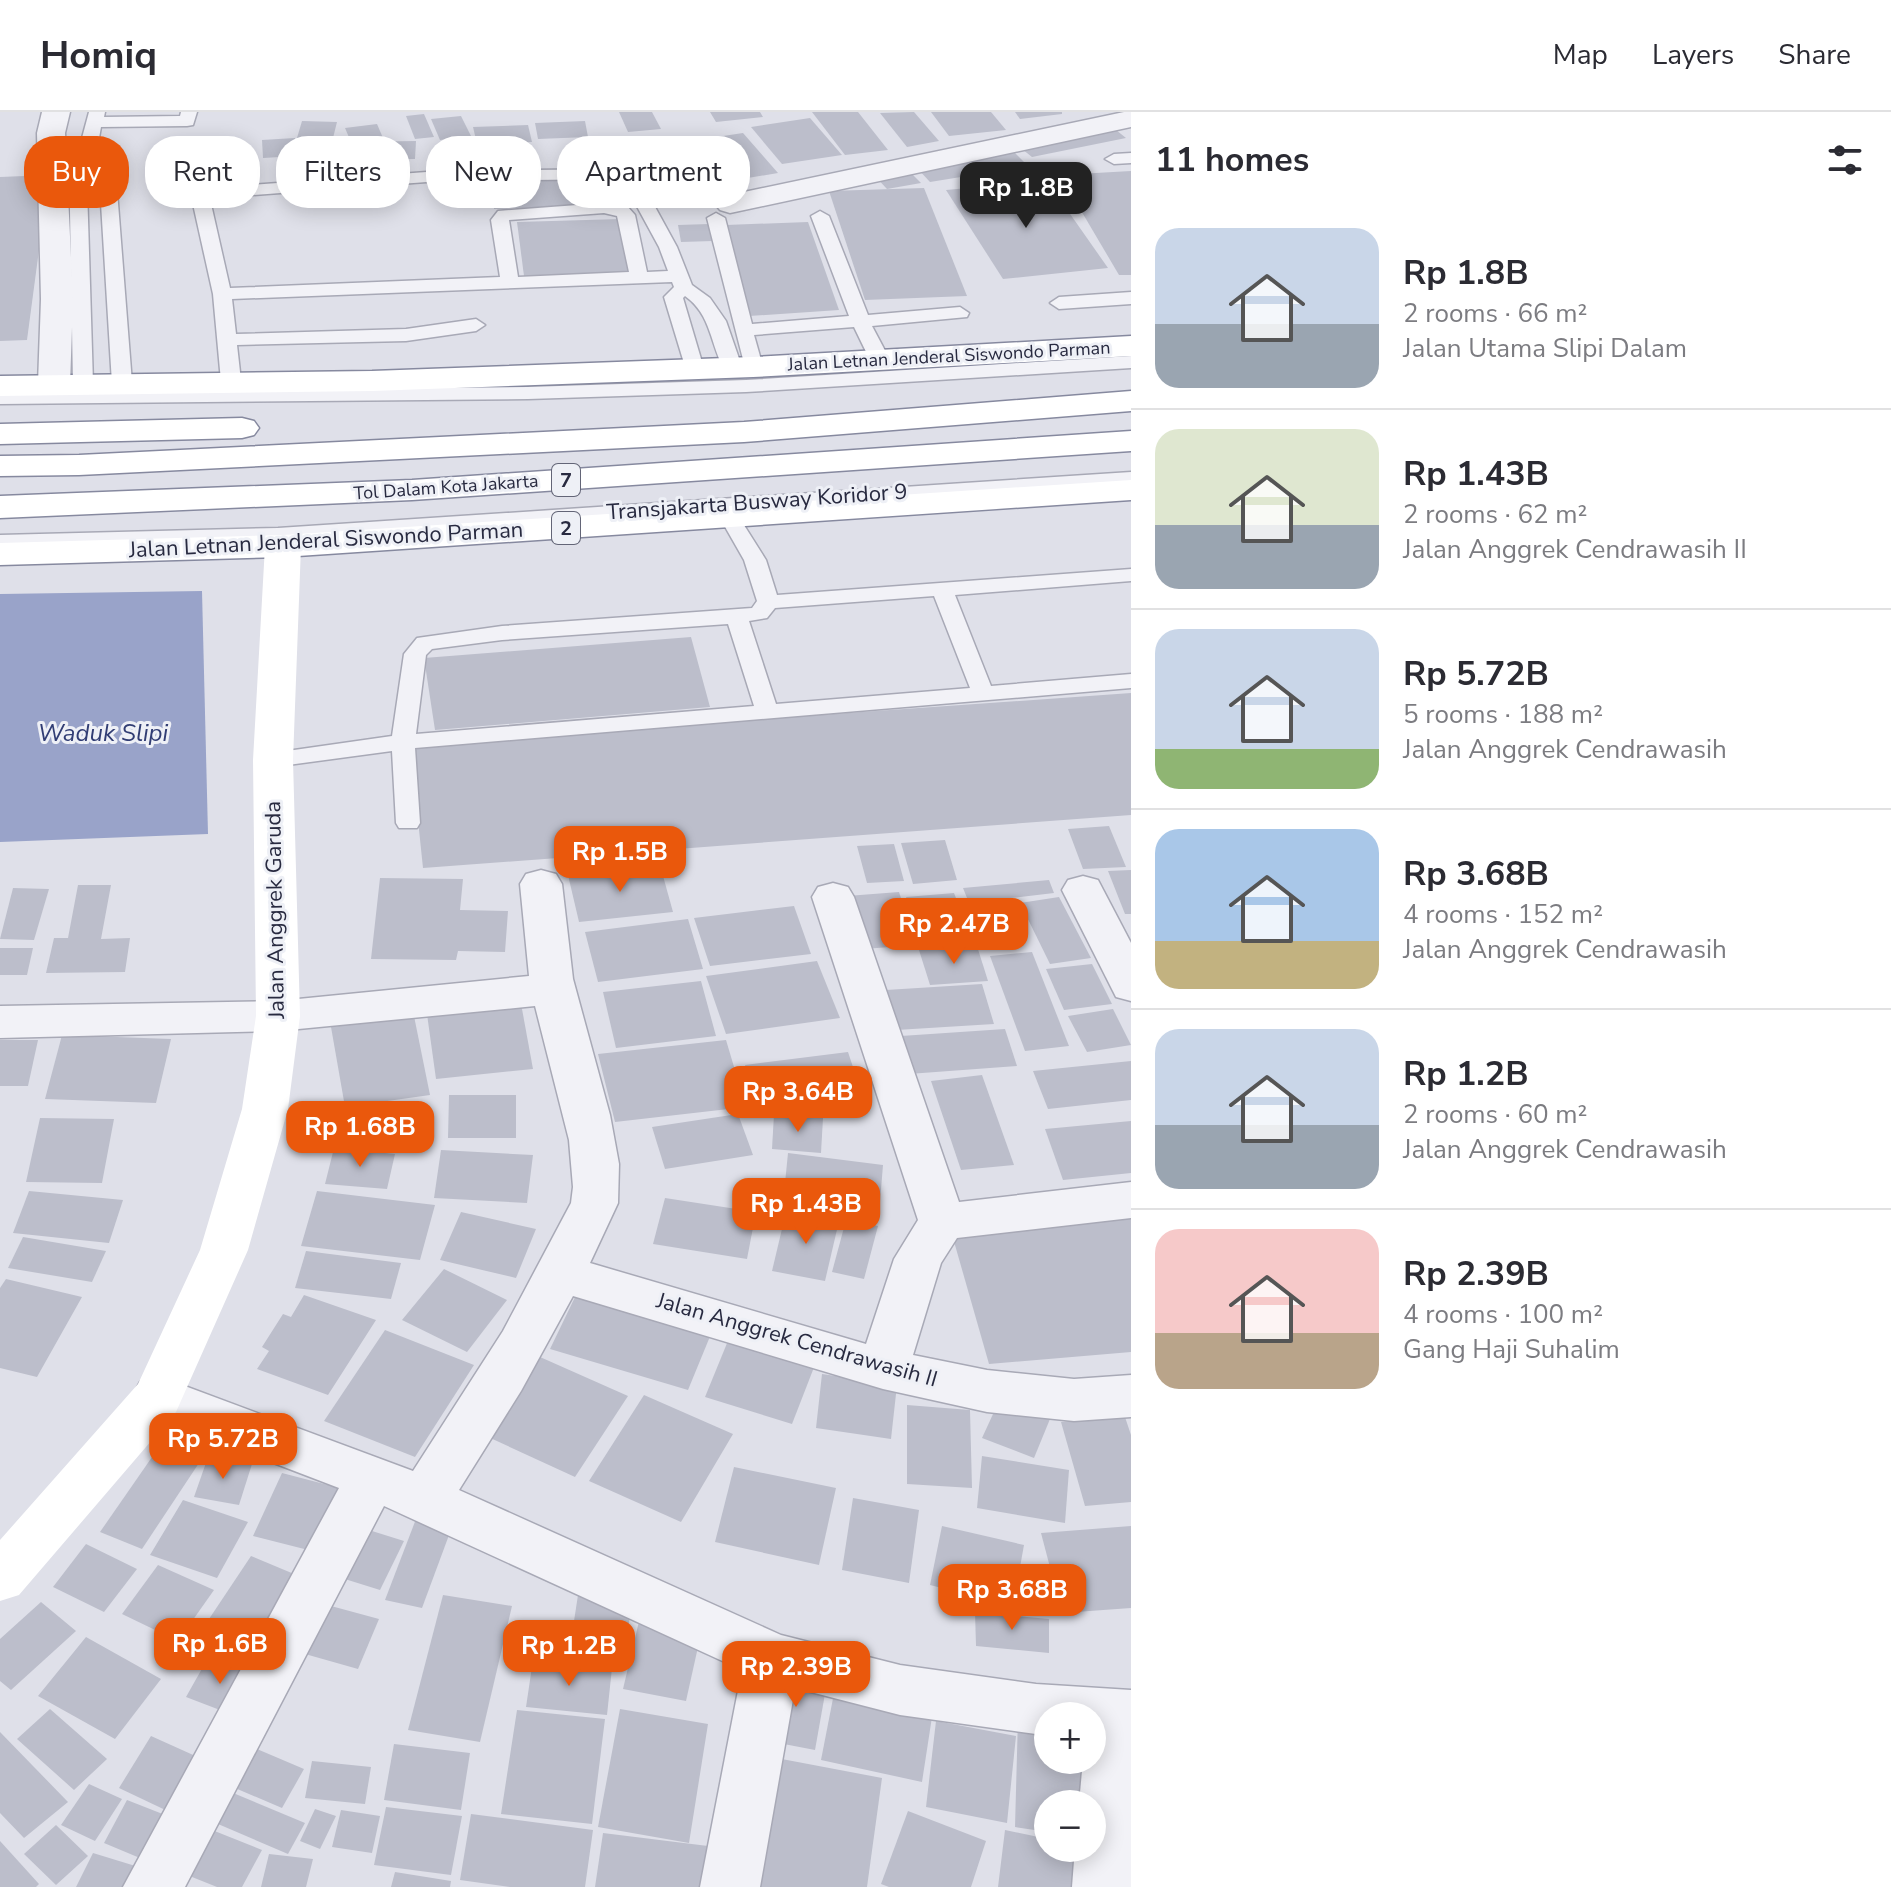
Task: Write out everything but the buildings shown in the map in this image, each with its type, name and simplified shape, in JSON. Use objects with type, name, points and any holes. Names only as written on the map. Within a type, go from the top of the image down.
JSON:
[{"type":"main road","name":"Jalan Letnan Jenderal Siswondo Parman","points":[[0,386],[372,381],[742,367],[1131,346]]},
{"type":"main road","name":"Tol Dalam Kota Jakarta","points":[[0,466],[79,465],[744,432],[1131,401]]},
{"type":"main road","points":[[0,434],[549,422],[744,432]]},
{"type":"main road","name":"Tol Dalam Kota Jakarta","points":[[0,507],[412,490],[1131,441]]},
{"type":"main road","name":"Jalan Letnan Jenderal Siswondo Parman","points":[[0,554],[283,546],[1131,490]]},
{"type":"main road","name":"Jalan Anggrek Garuda","points":[[0,1578],[158,1397],[224,1250],[265,1109],[278,1016],[273,760],[283,546]]},
{"type":"street","points":[[56,112],[51,133],[57,299],[68,384]]},
{"type":"street","points":[[723,211],[1131,119]]},
{"type":"street","points":[[424,1498],[463,1442],[561,1273],[591,1212],[597,1190],[595,1160],[579,1086],[553,989],[541,884]]},
{"type":"street","points":[[1083,890],[1131,986]]},
{"type":"street","points":[[833,897],[942,1222]]},
{"type":"street","points":[[0,1022],[278,1016],[553,989]]},
{"type":"street","points":[[942,1222],[1131,1200]]},
{"type":"street","points":[[883,1369],[918,1259],[942,1222]]},
{"type":"street","name":"Jalan Anggrek Cendrawasih II","points":[[561,1273],[883,1369],[987,1391],[1074,1400],[1131,1396]]},
{"type":"street","points":[[158,1397],[424,1498],[772,1657],[900,1690],[1123,1717],[1102,1887]]},
{"type":"street","points":[[153,1887],[371,1480]]},
{"type":"street","points":[[730,1887],[772,1657]]},
{"type":"lane","points":[[94,124],[187,121],[189,112]]},
{"type":"lane","points":[[68,384],[77,153],[94,124]]},
{"type":"lane","points":[[94,124],[106,152],[122,383]]},
{"type":"lane","points":[[231,381],[222,294],[202,204],[203,196],[440,176],[628,174],[668,247],[681,282],[673,297],[694,369]]},
{"type":"lane","points":[[510,282],[500,220],[504,215],[604,208],[621,210],[626,215],[639,278]]},
{"type":"lane","points":[[723,211],[745,330],[742,367]]},
{"type":"lane","points":[[820,216],[861,322],[880,360]]},
{"type":"lane","points":[[222,294],[639,278],[681,282],[700,294],[742,367]]},
{"type":"lane","points":[[1059,303],[1131,298]]},
{"type":"lane","points":[[745,330],[960,313]]},
{"type":"lane","points":[[228,340],[406,335],[476,325]]},
{"type":"lane","points":[[0,398],[528,393],[746,386],[1131,362]]},
{"type":"lane","name":"Transjakarta Busway Koridor 9","points":[[0,541],[278,534],[1131,478]]},
{"type":"lane","points":[[730,518],[755,560],[768,602]]},
{"type":"lane","points":[[408,823],[403,742],[415,654],[425,643],[490,634],[737,617],[759,613],[768,602],[1131,575]]},
{"type":"lane","points":[[942,590],[983,693]]},
{"type":"lane","points":[[737,617],[768,713]]},
{"type":"lane","points":[[273,760],[403,742],[1131,681]]},
{"type":"water","name":"Waduk Slipi","points":[[202,591],[208,834],[0,842],[0,594]]}]
